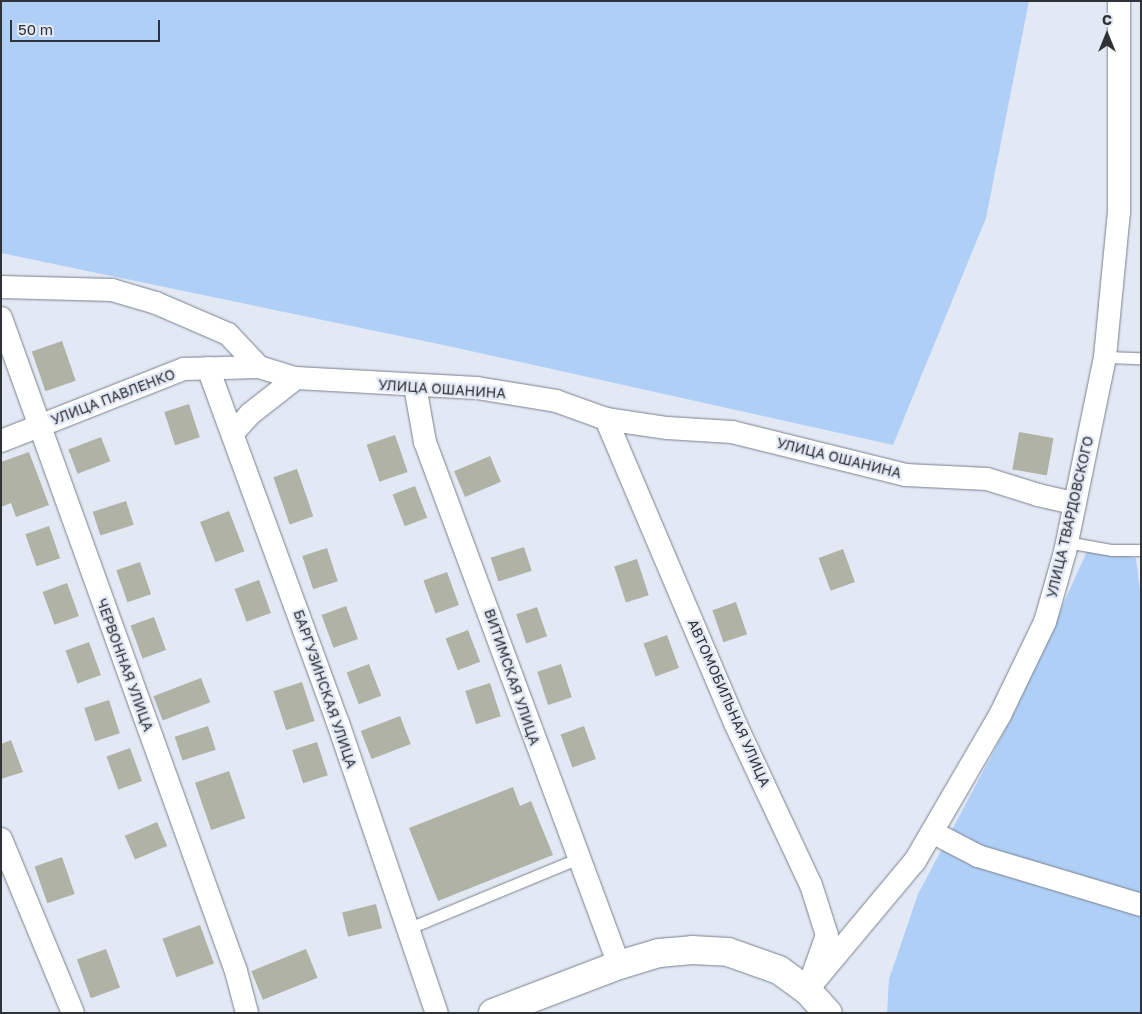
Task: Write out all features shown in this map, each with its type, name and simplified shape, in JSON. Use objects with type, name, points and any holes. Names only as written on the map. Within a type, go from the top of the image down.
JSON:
[{"type":"street","name":"УЛИЦА ТВАРДОВСКОГО","points":[[807,990],[915,862],[1000,715],[1044,622],[1066,542],[1105,357],[1119,212],[1119,1]]},
{"type":"street","points":[[1,287],[112,290],[156,303],[228,334],[259,367]]},
{"type":"street","name":"ЧЕРВОННАЯ УЛИЦА","points":[[1,318],[38,426],[236,971],[247,1013]]},
{"type":"street","name":"УЛИЦА ПАВЛЕНКО","points":[[1,441],[184,369],[259,367]]},
{"type":"street","name":"УЛИЦА ОШАНИНА","points":[[259,367],[296,378],[477,388],[556,401],[606,419],[667,428],[732,432],[906,475],[987,478],[1038,495],[1074,503]]},
{"type":"street","name":"БАРГУЗИНСКАЯ УЛИЦА","points":[[208,368],[234,432],[338,723],[437,1013]]},
{"type":"street","points":[[234,432],[250,414],[296,378]]},
{"type":"street","name":"ВИТИМСКАЯ УЛИЦА","points":[[415,386],[425,442],[507,658],[577,859],[619,965]]},
{"type":"street","name":"АВТОМОБИЛЬНАЯ УЛИЦА","points":[[606,419],[736,723],[811,885],[827,935],[807,990]]},
{"type":"street","points":[[932,832],[978,856],[1100,890],[1141,905]]},
{"type":"street","points":[[1,839],[73,1013]]},
{"type":"street","points":[[493,1013],[619,965],[659,953],[692,950],[728,952],[779,970],[807,990],[828,1013]]},
{"type":"lane","points":[[1105,357],[1141,358]]},
{"type":"lane","points":[[1066,542],[1112,550],[1141,550]]},
{"type":"lane","points":[[407,929],[577,859]]},
{"type":"shaded area","points":[[1,1],[1029,1],[986,218],[893,445],[448,346],[1,253]]},
{"type":"shaded area","points":[[1088,549],[1136,558],[1141,598],[1141,1013],[887,1013],[889,979],[918,894],[1015,711]]},
{"type":"building","points":[[62,341],[76,381],[45,391],[32,351]]},
{"type":"building","points":[[189,404],[200,437],[175,445],[164,412]]},
{"type":"building","points":[[1019,432],[1053,438],[1047,476],[1012,469]]},
{"type":"building","points":[[395,435],[408,472],[379,482],[367,445]]},
{"type":"building","points":[[101,437],[110,461],[78,474],[68,450]]},
{"type":"building","points":[[29,452],[49,505],[16,517],[11,503],[1,507],[1,462]]},
{"type":"building","points":[[490,456],[501,482],[465,497],[454,471]]},
{"type":"building","points":[[297,469],[313,516],[290,524],[273,477]]},
{"type":"building","points":[[415,486],[427,518],[405,526],[393,495]]},
{"type":"building","points":[[126,501],[134,525],[100,536],[93,512]]},
{"type":"building","points":[[229,511],[244,551],[215,562],[200,522]]},
{"type":"building","points":[[49,526],[60,558],[36,566],[25,534]]},
{"type":"building","points":[[524,547],[532,571],[498,582],[491,558]]},
{"type":"building","points":[[327,548],[338,581],[313,589],[302,556]]},
{"type":"building","points":[[843,549],[855,582],[831,591],[819,558]]},
{"type":"building","points":[[637,559],[649,595],[626,603],[614,566]]},
{"type":"building","points":[[140,562],[151,594],[127,602],[116,570]]},
{"type":"building","points":[[447,572],[459,605],[435,613],[424,581]]},
{"type":"building","points":[[259,580],[271,613],[247,622],[235,589]]},
{"type":"building","points":[[67,583],[79,616],[55,625],[43,592]]},
{"type":"building","points":[[736,602],[747,634],[723,642],[712,610]]},
{"type":"building","points":[[346,606],[358,639],[334,648],[322,615]]},
{"type":"building","points":[[537,607],[547,636],[526,643],[516,614]]},
{"type":"building","points":[[154,617],[166,650],[142,658],[131,626]]},
{"type":"building","points":[[468,630],[480,662],[458,670],[446,639]]},
{"type":"building","points":[[667,635],[679,668],[655,676],[644,644]]},
{"type":"building","points":[[89,642],[101,675],[77,683],[66,651]]},
{"type":"building","points":[[369,664],[381,696],[359,704],[347,673]]},
{"type":"building","points":[[561,664],[572,697],[548,705],[537,672]]},
{"type":"building","points":[[201,678],[210,702],[163,721],[153,696]]},
{"type":"building","points":[[302,682],[315,721],[286,730],[273,691]]},
{"type":"building","points":[[490,683],[501,716],[476,724],[465,691]]},
{"type":"building","points":[[109,700],[120,733],[95,741],[84,708]]},
{"type":"building","points":[[400,716],[411,744],[372,759],[361,731]]},
{"type":"building","points":[[208,726],[216,750],[182,761],[175,737]]},
{"type":"building","points":[[584,726],[596,759],[572,767],[561,735]]},
{"type":"building","points":[[11,740],[23,772],[1,779],[1,744]]},
{"type":"building","points":[[317,742],[328,775],[303,783],[292,750]]},
{"type":"building","points":[[130,748],[142,781],[118,789],[107,757]]},
{"type":"building","points":[[229,771],[245,818],[211,830],[195,783]]},
{"type":"building","points":[[513,787],[520,806],[531,801],[553,855],[438,901],[409,828]]},
{"type":"building","points":[[157,822],[167,846],[135,860],[125,836]]},
{"type":"building","points":[[62,857],[75,894],[47,903],[35,866]]},
{"type":"building","points":[[376,904],[382,928],[348,937],[342,912]]},
{"type":"building","points":[[200,925],[214,964],[176,977],[162,939]]},
{"type":"building","points":[[106,949],[120,988],[91,998],[77,960]]},
{"type":"building","points":[[306,949],[318,978],[263,1000],[251,971]]}]
